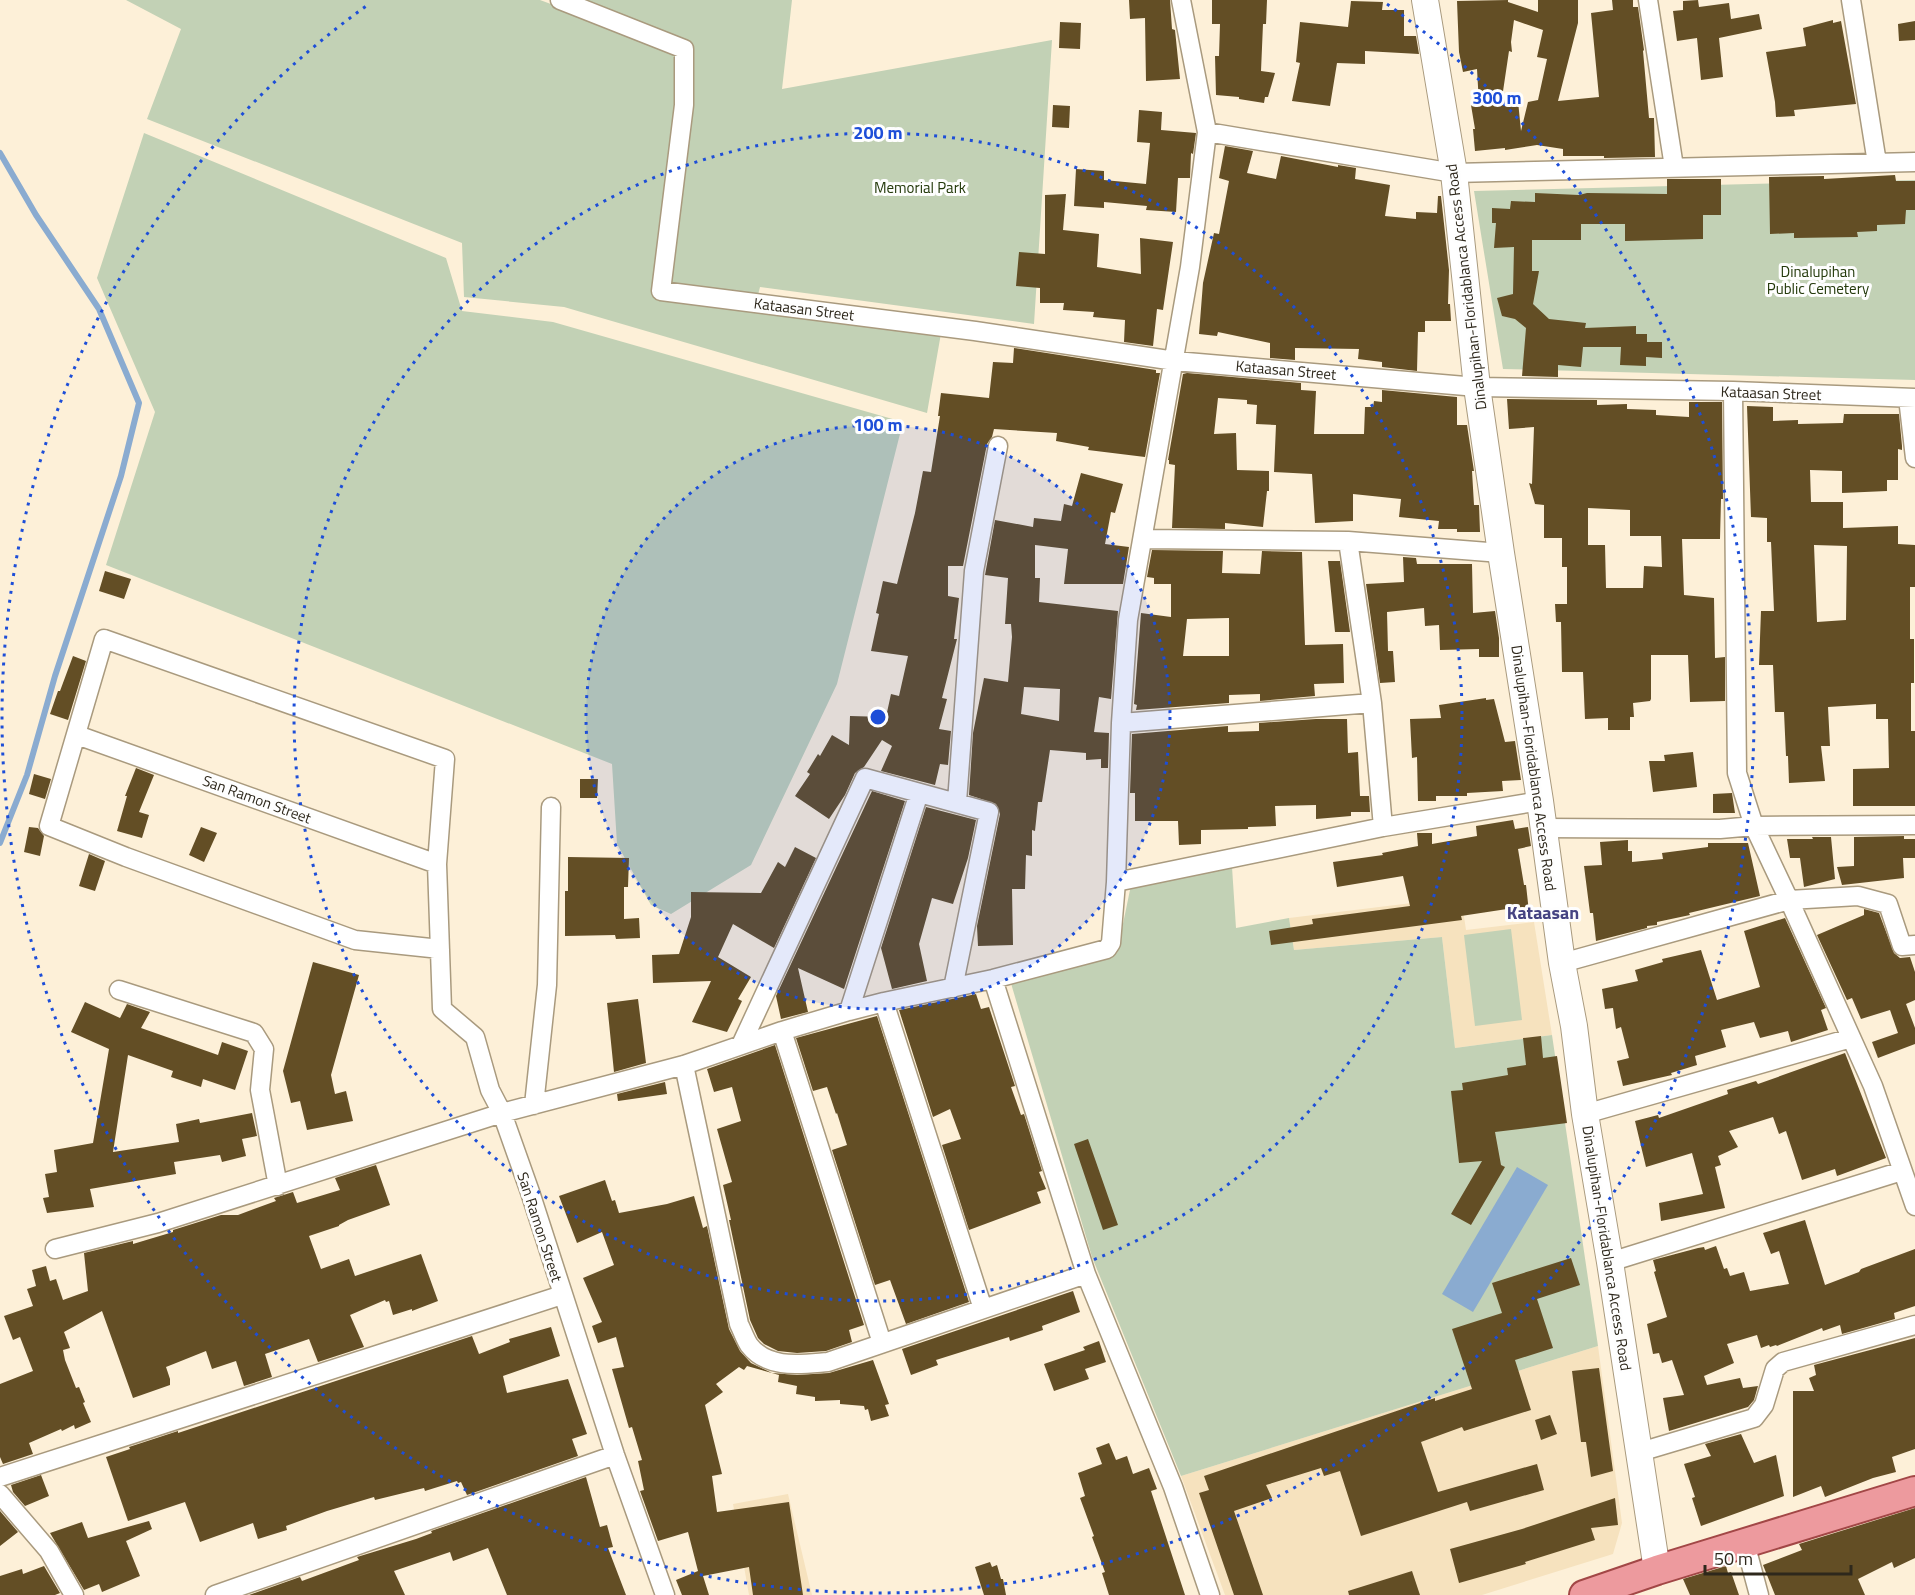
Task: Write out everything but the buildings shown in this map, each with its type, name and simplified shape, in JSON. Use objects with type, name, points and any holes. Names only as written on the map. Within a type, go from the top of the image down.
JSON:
[{"type":"main road","name":"Dinalupihan-Floridablanca Access Road","points":[[1425,0],[1454,173],[1477,387],[1501,553],[1540,801],[1562,963],[1575,1026],[1585,1114],[1657,1570]]},
{"type":"main road","points":[[1584,1595],[1657,1570],[1915,1491]]},
{"type":"street","name":"Kataasan Street","points":[[560,0],[684,49],[684,105],[661,291],[975,331],[1175,361],[1477,387],[1733,391],[1912,398]]},
{"type":"street","points":[[55,1249],[158,1223],[502,1113],[684,1065],[782,1031],[849,1011],[993,980],[1107,949],[1111,943],[1116,882],[1121,723],[1128,620],[1175,361],[1208,132],[1181,0]]},
{"type":"street","points":[[1648,0],[1674,167]]},
{"type":"street","points":[[1851,0],[1877,163]]},
{"type":"street","points":[[1208,132],[1454,173],[1915,162]]},
{"type":"street","points":[[1733,391],[1737,773],[1754,826],[1790,900],[1873,1086],[1915,1206]]},
{"type":"street","points":[[1912,398],[1915,458]]},
{"type":"street","points":[[957,802],[974,571],[998,446]]},
{"type":"street","points":[[1143,539],[1348,541],[1501,553]]},
{"type":"street","points":[[1348,541],[1372,703],[1383,827]]},
{"type":"street","name":"San Ramon Street","points":[[437,864],[77,735],[104,639],[445,759],[437,864],[442,1009],[475,1037],[490,1090],[502,1113],[615,1455],[665,1595]]},
{"type":"street","points":[[1121,723],[1372,703]]},
{"type":"street","points":[[77,735],[49,826],[126,857],[355,940],[440,949]]},
{"type":"street","points":[[741,1045],[865,778],[989,812],[954,988]]},
{"type":"street","points":[[849,1011],[919,793]]},
{"type":"street","points":[[1116,882],[1383,827],[1540,801]]},
{"type":"street","points":[[534,1104],[547,985],[551,807]]},
{"type":"street","points":[[1543,828],[1720,829],[1754,826],[1915,825]]},
{"type":"street","points":[[1562,963],[1790,900],[1858,896],[1887,904],[1902,946],[1915,945]]},
{"type":"street","points":[[993,980],[1086,1275],[1173,1487],[1210,1595]]},
{"type":"street","points":[[119,990],[254,1033],[264,1049],[260,1090],[278,1186]]},
{"type":"street","points":[[884,1002],[983,1309]]},
{"type":"street","points":[[782,1031],[882,1343]]},
{"type":"street","points":[[1585,1114],[1851,1038]]},
{"type":"street","points":[[684,1065],[739,1324],[750,1346],[765,1358],[789,1365],[828,1362],[1086,1275]]},
{"type":"street","points":[[1610,1262],[1902,1171]]},
{"type":"street","points":[[0,1477],[562,1295]]},
{"type":"street","points":[[1640,1452],[1754,1418],[1764,1405],[1775,1369],[1783,1362],[1915,1325]]},
{"type":"street","points":[[215,1595],[615,1455]]},
{"type":"street","points":[[0,1494],[49,1551],[74,1595]]},
{"type":"street","points":[[1745,1543],[1759,1595]]},
{"type":"shaded area","points":[[1461,897],[1466,930],[1534,922],[1552,1035],[1455,1048],[1442,937],[1294,950],[1289,918]]},
{"type":"shaded area","points":[[1598,1346],[1622,1523],[1613,1554],[1482,1595],[1225,1595],[1181,1476]]},
{"type":"shaded area","points":[[788,1494],[812,1595],[749,1595],[733,1504]]},
{"type":"green space","name":"Memorial Park","points":[[126,0],[540,0],[567,10],[567,0],[792,0],[782,89],[1052,40],[1034,324],[760,287],[758,295],[943,322],[927,413],[564,307],[464,297],[462,243],[147,119],[181,29]]},
{"type":"green space","points":[[144,133],[446,258],[462,311],[553,322],[903,422],[837,684],[751,865],[671,914],[651,905],[617,844],[612,764],[106,565],[155,412],[97,278]]},
{"type":"green space","name":"Dinalupihan Public Cemetery","points":[[1915,180],[1915,380],[1503,369],[1474,191]]},
{"type":"green space","points":[[1232,867],[1236,928],[1289,918],[1294,950],[1442,937],[1455,1048],[1552,1035],[1598,1346],[1181,1476],[1092,1257],[1010,980],[1117,953],[1131,885]]},
{"type":"green space","points":[[1511,929],[1522,1020],[1475,1026],[1464,935]]},
{"type":"water","points":[[1517,1167],[1548,1185],[1473,1312],[1442,1294]]},
{"type":"waterway","points":[[0,153],[36,215],[99,309],[139,403],[121,476],[55,676],[27,775],[0,843]]},
{"type":"district","name":"Kataasan","points":[[1543,912]]}]
